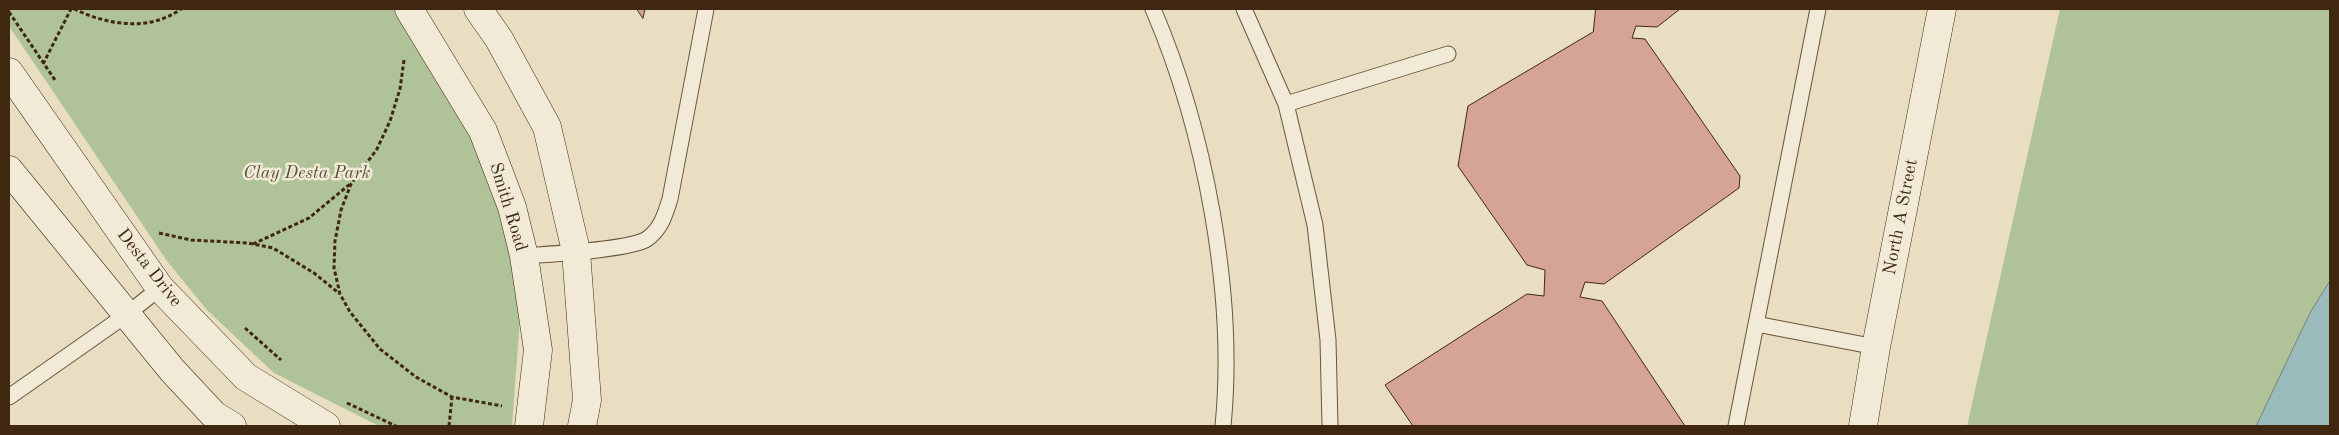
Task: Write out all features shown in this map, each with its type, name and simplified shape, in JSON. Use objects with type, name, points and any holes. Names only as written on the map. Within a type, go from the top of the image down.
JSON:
[{"type":"street","points":[[478,9],[499,39],[547,127],[576,251],[587,400],[582,426]]},
{"type":"street","name":"North A Street","points":[[1863,426],[1876,346],[1942,9]]},
{"type":"street","name":"Smith Road","points":[[412,14],[483,132],[512,207],[524,256],[538,350],[529,426]]},
{"type":"street","name":"Desta Drive","points":[[9,72],[160,288],[246,377],[326,426]]},
{"type":"street","points":[[9,170],[172,370],[218,423]]},
{"type":"lane","points":[[524,256],[636,244],[656,230],[664,219],[706,9]]},
{"type":"lane","points":[[1153,9],[1172,56],[1187,104],[1200,157],[1217,248],[1226,339],[1223,426]]},
{"type":"lane","points":[[1244,9],[1286,104],[1316,225],[1328,340],[1330,426]]},
{"type":"lane","points":[[1736,426],[1818,9]]},
{"type":"lane","points":[[1286,104],[1448,54]]},
{"type":"lane","points":[[9,397],[160,288]]},
{"type":"lane","points":[[1756,324],[1876,346]]},
{"type":"path","points":[[74,9],[90,16],[122,24],[153,22],[166,18],[181,9]]},
{"type":"path","points":[[9,12],[60,87]]},
{"type":"path","points":[[412,14],[400,88],[390,121],[376,149],[351,184],[341,210],[335,241],[334,268],[340,294],[350,312],[380,349],[416,377],[452,397],[502,406]]},
{"type":"path","points":[[252,244],[308,218],[351,184]]},
{"type":"path","points":[[164,240],[158,232],[192,240],[252,244],[273,248],[292,257],[340,294]]},
{"type":"path","points":[[239,323],[288,365]]},
{"type":"path","points":[[449,426],[452,397]]},
{"type":"path","points":[[503,413],[504,397]]},
{"type":"path","points":[[344,401],[396,426]]},
{"type":"green space","name":"Clay Desta Park","points":[[9,9],[396,9],[465,117],[516,243],[520,318],[512,426],[379,426],[274,373],[207,310],[167,261],[9,26]]},
{"type":"green space","points":[[2060,9],[2330,9],[2330,281],[2310,313],[2256,426],[1967,426]]},
{"type":"water","points":[[2330,281],[2330,426],[2256,426],[2310,313]]},
{"type":"building","points":[[637,9],[645,9],[643,18]]},
{"type":"building","points":[[1596,9],[1680,9],[1657,27],[1636,26],[1632,38],[1645,39],[1740,176],[1739,188],[1604,284],[1585,282],[1580,297],[1602,301],[1685,426],[1413,426],[1385,385],[1527,294],[1544,296],[1545,270],[1527,265],[1458,166],[1468,106],[1593,32]]}]
